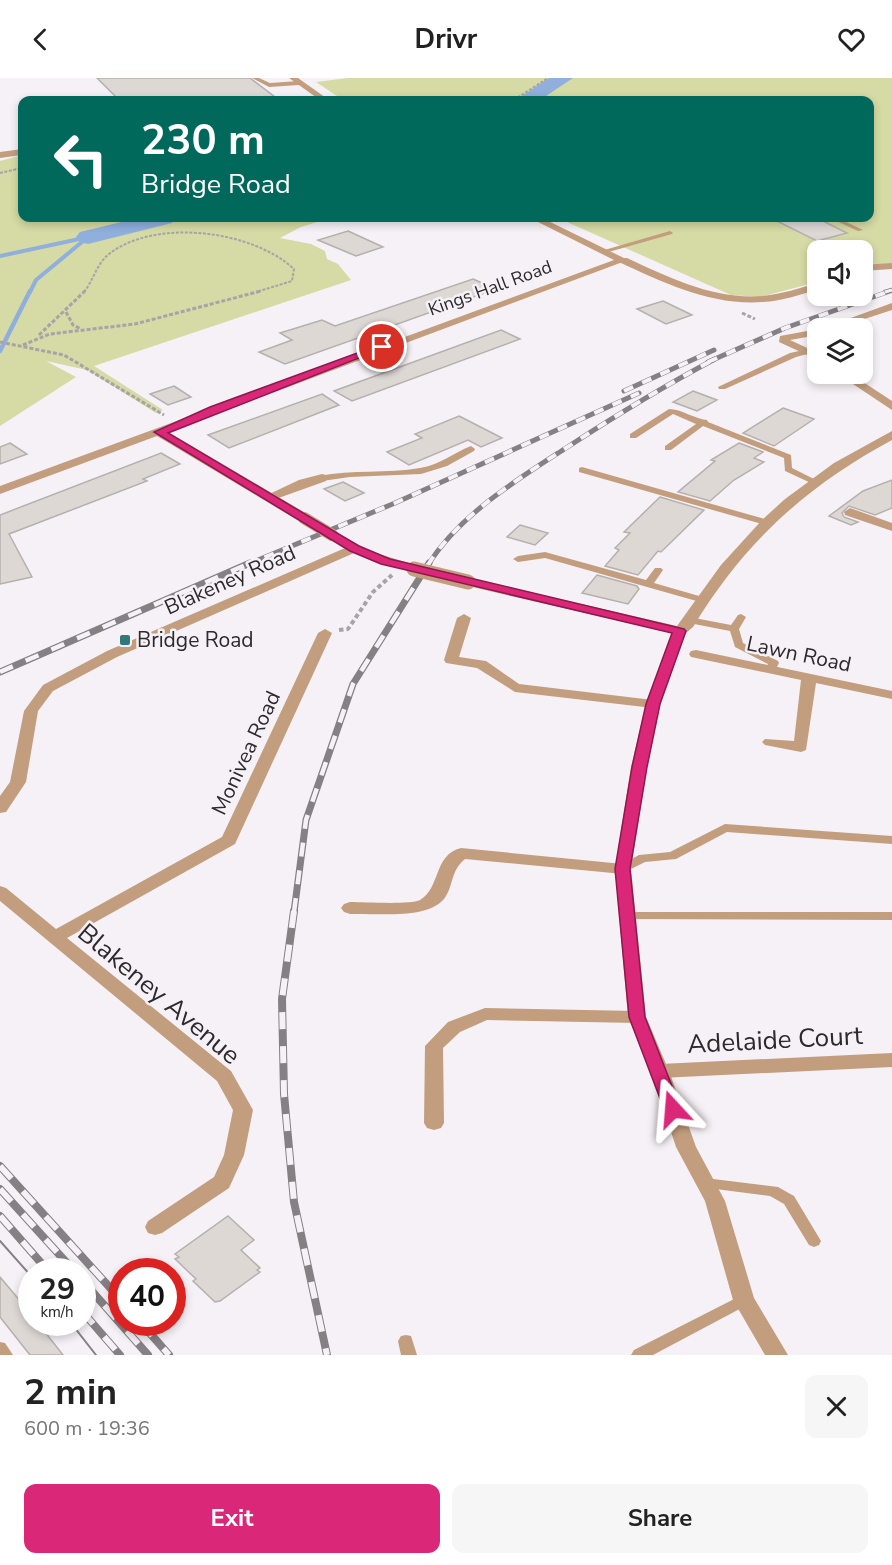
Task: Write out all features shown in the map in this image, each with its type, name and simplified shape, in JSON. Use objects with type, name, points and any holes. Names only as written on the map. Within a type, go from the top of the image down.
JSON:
[{"type":"street","points":[[296,81],[319,96]]},
{"type":"street","points":[[0,155],[18,153]]},
{"type":"street","points":[[544,222],[623,260],[698,291],[756,299],[807,288]]},
{"type":"street","name":"Kings Hall Road","points":[[0,490],[159,432],[252,394],[623,260]]},
{"type":"street","points":[[873,267],[892,266]]},
{"type":"street","points":[[857,318],[892,306]]},
{"type":"street","points":[[807,334],[784,338],[785,342],[807,351]]},
{"type":"street","points":[[859,384],[892,406]]},
{"type":"street","points":[[159,432],[355,548],[408,568],[684,626]]},
{"type":"street","points":[[777,1355],[744,1300],[715,1201],[686,1147],[660,1071],[637,1017],[623,869],[639,767],[653,704],[684,626],[741,548],[765,522],[814,481],[892,435]]},
{"type":"street","points":[[269,497],[322,478]]},
{"type":"street","points":[[850,512],[892,527]]},
{"type":"street","name":"Blakeney Road","points":[[0,808],[18,782],[31,711],[48,688],[112,654],[355,548]]},
{"type":"street","points":[[464,618],[451,660],[481,664],[515,688],[653,704]]},
{"type":"street","name":"Monivea Road","points":[[54,938],[229,840],[325,633]]},
{"type":"street","name":"Lawn Road","points":[[696,654],[892,695]]},
{"type":"street","points":[[770,742],[801,747],[808,678]]},
{"type":"street","points":[[350,908],[421,907],[437,896],[448,864],[461,853],[623,869]]},
{"type":"street","name":"Blakeney Avenue","points":[[0,892],[224,1076],[243,1110],[234,1155],[222,1182],[155,1227]]},
{"type":"street","points":[[434,1123],[434,1046],[454,1027],[485,1014],[637,1017]]},
{"type":"street","name":"Adelaide Court","points":[[660,1071],[892,1060]]},
{"type":"lane","points":[[255,78],[269,85],[296,81]]},
{"type":"lane","points":[[842,222],[860,230]]},
{"type":"lane","points":[[605,251],[670,234]]},
{"type":"lane","points":[[722,387],[793,355],[807,354]]},
{"type":"lane","points":[[633,436],[672,411],[788,457],[788,469],[814,481]]},
{"type":"lane","points":[[668,448],[704,422]]},
{"type":"lane","points":[[322,478],[352,473],[416,472],[449,463],[471,449]]},
{"type":"lane","points":[[582,470],[765,522]]},
{"type":"lane","points":[[518,560],[545,555],[703,600]]},
{"type":"lane","points":[[648,584],[658,570]]},
{"type":"lane","points":[[741,617],[734,629],[739,645],[774,663],[771,669]]},
{"type":"lane","points":[[684,626],[734,629]]},
{"type":"lane","points":[[623,869],[643,858],[672,856],[725,828],[892,840]]},
{"type":"lane","points":[[627,916],[892,916]]},
{"type":"lane","points":[[705,1183],[773,1191],[789,1200],[813,1241]]},
{"type":"lane","points":[[639,1355],[744,1300]]},
{"type":"lane","points":[[0,1348],[5,1355]]},
{"type":"path","points":[[520,96],[548,78]]},
{"type":"path","points":[[0,173],[18,169]]},
{"type":"path","points":[[21,344],[39,335],[66,312],[90,285],[105,257],[149,236],[172,233],[215,236],[260,248],[288,261],[294,269],[292,281],[228,301],[133,324],[39,335]]},
{"type":"path","points":[[66,312],[73,325],[82,329]]},
{"type":"path","points":[[0,342],[21,344],[64,355],[164,415]]},
{"type":"path","points":[[325,633],[348,629],[373,592],[408,568]]},
{"type":"green space","points":[[348,78],[892,78],[892,269],[873,265],[873,240],[807,240],[807,285],[760,297],[731,295],[567,222],[874,222],[874,96],[337,96],[316,82]]},
{"type":"green space","points":[[18,156],[18,222],[148,222],[124,229],[155,222],[317,222],[280,238],[311,244],[325,251],[327,259],[338,264],[351,280],[94,366],[163,410],[156,413],[87,370],[46,361],[76,377],[0,426],[0,161]]},
{"type":"building","points":[[97,78],[250,78],[274,96],[115,96]]},
{"type":"building","points":[[779,222],[825,222],[847,233],[815,240]]},
{"type":"building","points":[[348,231],[383,247],[356,256],[318,240]]},
{"type":"building","points":[[473,279],[496,289],[285,364],[259,352],[292,340],[280,333],[322,320],[335,326]]},
{"type":"building","points":[[663,301],[692,315],[666,324],[637,309]]},
{"type":"building","points":[[501,330],[520,339],[352,401],[334,391]]},
{"type":"building","points":[[174,386],[191,397],[168,405],[150,394]]},
{"type":"building","points":[[693,391],[717,400],[697,411],[673,402]]},
{"type":"building","points":[[322,394],[339,405],[229,448],[208,435]]},
{"type":"building","points":[[783,408],[814,419],[774,446],[743,433]]},
{"type":"building","points":[[459,416],[502,438],[481,447],[468,440],[409,465],[387,452],[422,438],[415,434]]},
{"type":"building","points":[[10,443],[27,454],[0,464],[0,447]]},
{"type":"building","points":[[739,443],[763,452],[754,458],[764,462],[734,480],[710,501],[678,492],[715,461],[711,460]]},
{"type":"building","points":[[161,453],[180,464],[143,479],[147,481],[9,534],[32,577],[0,584],[0,515]]},
{"type":"building","points":[[892,480],[892,508],[875,515],[849,506],[842,513],[844,517],[858,522],[851,525],[829,516],[863,491]]},
{"type":"building","points":[[343,482],[364,493],[345,501],[324,489]]},
{"type":"building","points":[[660,497],[704,510],[661,552],[658,551],[638,575],[605,566],[619,550],[615,548],[630,533],[624,532]]},
{"type":"building","points":[[520,525],[548,533],[535,545],[507,537]]},
{"type":"building","points":[[597,575],[637,586],[639,589],[628,604],[582,593]]},
{"type":"building","points":[[228,1216],[254,1240],[241,1250],[260,1268],[257,1270],[260,1272],[220,1301],[215,1302],[193,1281],[196,1279],[186,1269],[186,1258],[177,1258],[179,1257],[175,1254]]},
{"type":"building","points":[[0,1277],[18,1298],[18,1336],[48,1336],[63,1355],[30,1355],[0,1317]]},
{"type":"waterway","points":[[533,96],[563,78]]},
{"type":"waterway","points":[[88,237],[148,222]]},
{"type":"waterway","points":[[30,292],[36,280],[88,237]]},
{"type":"waterway","points":[[0,256],[84,238]]},
{"type":"waterway","points":[[0,351],[30,291]]},
{"type":"tram line","points":[[0,1241],[18,1261]]},
{"type":"tram line","points":[[81,1336],[96,1355]]},
{"type":"railway","points":[[885,292],[892,290]]},
{"type":"railway","points":[[708,362],[785,328],[890,291]]},
{"type":"railway","points":[[624,391],[714,350]]},
{"type":"railway","points":[[428,565],[456,530],[509,485],[621,413],[715,359]]},
{"type":"railway","points":[[246,565],[395,503],[639,393]]},
{"type":"railway","points":[[0,672],[250,563]]},
{"type":"railway","points":[[294,912],[306,820],[353,684],[429,563]]},
{"type":"railway","points":[[294,911],[282,999],[284,1094],[294,1202],[327,1355]]},
{"type":"railway","points":[[0,1166],[108,1286]]},
{"type":"railway","points":[[0,1189],[62,1258]]},
{"type":"railway","points":[[0,1216],[37,1258]]},
{"type":"railway","points":[[96,1296],[148,1355]]},
{"type":"railway","points":[[96,1327],[120,1355]]},
{"type":"railway","points":[[152,1336],[169,1355]]},
{"type":"place","name":"Bridge Road","points":[[125,640]]},
{"type":"route","points":[[382,347],[214,409],[159,432],[355,548],[386,562],[680,631],[668,669],[653,704],[639,767],[623,869],[637,1017],[673,1109]]}]
